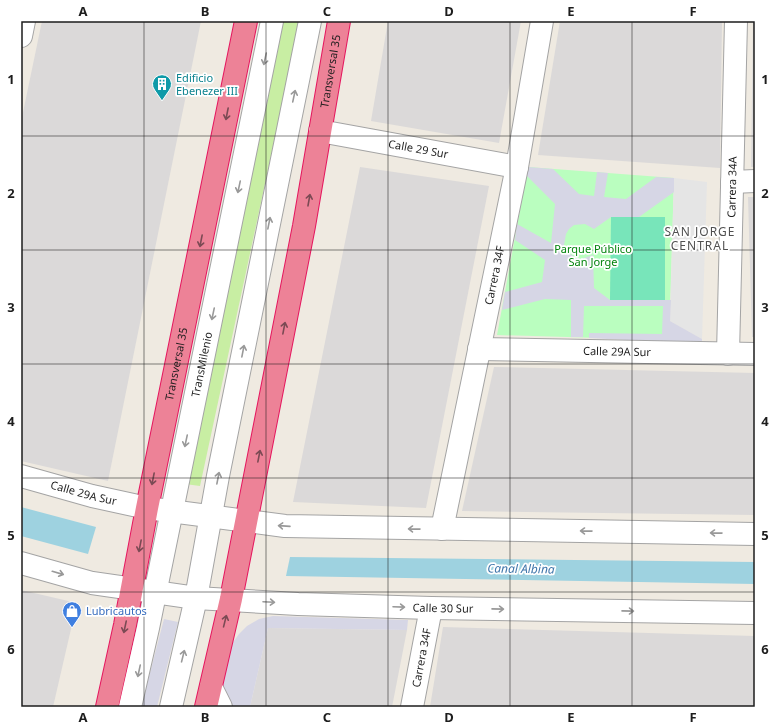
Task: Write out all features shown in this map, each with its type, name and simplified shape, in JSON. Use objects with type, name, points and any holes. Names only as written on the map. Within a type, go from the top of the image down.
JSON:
[{"type":"highway","name":"Transversal 35","points":[[107,707],[125,625],[147,508],[246,21]]},
{"type":"highway","name":"Transversal 35","points":[[208,697],[246,521],[304,226],[339,21]]},
{"type":"street","points":[[21,36],[24,21]]},
{"type":"street","name":"TransMilenio","points":[[130,707],[172,511],[272,21]]},
{"type":"street","points":[[171,707],[196,598],[310,21]]},
{"type":"street","name":"Carrera 34F","points":[[442,529],[517,167],[542,21]]},
{"type":"street","name":"Carrera 34A","points":[[728,354],[736,21]]},
{"type":"street","name":"Calle 29 Sur","points":[[320,131],[517,167]]},
{"type":"street","points":[[732,182],[755,181]]},
{"type":"street","name":"Calle 29A Sur","points":[[479,349],[755,354]]},
{"type":"street","name":"Calle 29A Sur","points":[[21,476],[92,496],[147,508]]},
{"type":"street","points":[[147,508],[269,525],[313,527],[755,534]]},
{"type":"street","points":[[21,563],[92,583],[132,589]]},
{"type":"street","name":"Calle 30 Sur","points":[[132,589],[196,598],[298,604],[431,608],[755,613]]},
{"type":"street","name":"Carrera 34F","points":[[412,707],[431,608]]},
{"type":"street","name":"Transversal 35","points":[[208,697],[222,707]]},
{"type":"shaded area","points":[[42,21],[201,21],[108,481],[21,461],[21,122]]},
{"type":"shaded area","points":[[388,21],[521,21],[499,143],[371,121]]},
{"type":"shaded area","points":[[560,21],[722,21],[720,168],[538,155]]},
{"type":"shaded area","points":[[753,21],[755,21],[755,167],[751,167]]},
{"type":"shaded area","points":[[360,167],[489,186],[426,508],[293,502]]},
{"type":"shaded area","points":[[528,167],[553,169],[579,194],[594,196],[597,172],[608,173],[604,197],[626,199],[656,177],[674,178],[674,192],[639,217],[611,217],[594,229],[585,224],[574,225],[566,234],[564,245],[566,251],[576,258],[581,259],[593,255],[594,288],[610,300],[671,300],[670,321],[702,339],[702,344],[589,338],[589,333],[662,334],[663,306],[584,306],[583,337],[571,337],[571,300],[545,299],[502,310],[505,292],[542,282],[545,260],[515,240],[517,224],[551,243],[555,204],[526,175]]},
{"type":"shaded area","points":[[674,178],[707,182],[702,339],[670,321]]},
{"type":"shaded area","points":[[748,197],[755,197],[755,337],[752,337]]},
{"type":"shaded area","points":[[494,367],[755,373],[755,515],[462,511]]},
{"type":"shaded area","points":[[21,590],[77,603],[53,707],[21,707]]},
{"type":"shaded area","points":[[273,616],[408,620],[407,630],[268,628],[250,707],[218,707],[231,645],[247,626],[259,619]]},
{"type":"shaded area","points":[[164,619],[178,622],[157,707],[141,707]]},
{"type":"shaded area","points":[[443,627],[755,636],[755,707],[430,707]]},
{"type":"shaded area","points":[[268,628],[407,630],[392,707],[250,707]]},
{"type":"green space","points":[[283,21],[300,21],[200,486],[185,484],[236,251]]},
{"type":"green space","name":"Parque Público San Jorge","points":[[528,167],[674,178],[669,340],[497,335]]},
{"type":"green space","points":[[611,217],[665,217],[665,301],[610,300]]},
{"type":"water","points":[[21,507],[96,527],[88,554],[21,536]]},
{"type":"water","name":"Canal Albina","points":[[290,557],[755,562],[755,584],[286,576]]},
{"type":"place","name":"Edificio Ebenezer III","points":[[162,101]]},
{"type":"place","name":"Lubricautos","points":[[72,628]]},
{"type":"district","name":"SAN JORGE CENTRAL","points":[[700,239]]}]
